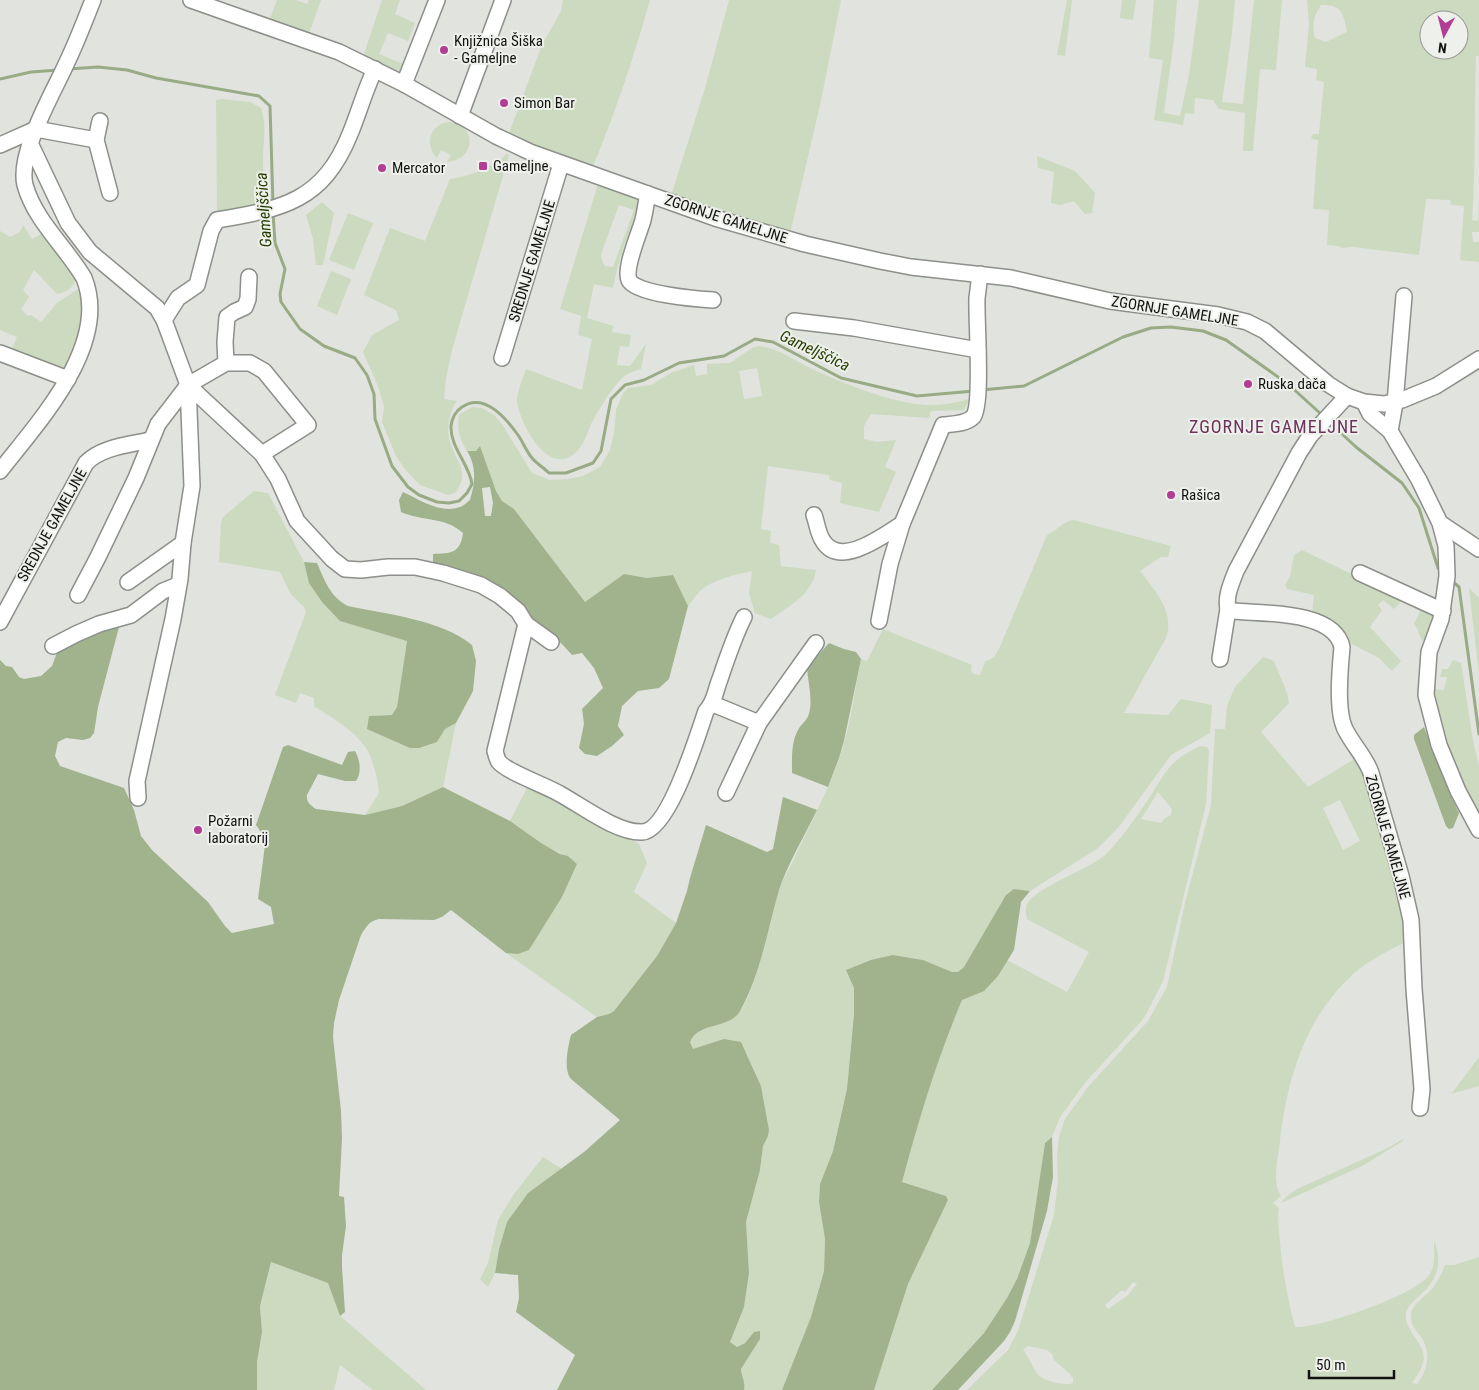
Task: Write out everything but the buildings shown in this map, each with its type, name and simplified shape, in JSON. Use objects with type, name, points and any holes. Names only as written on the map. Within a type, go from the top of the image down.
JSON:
[{"type":"street","points":[[0,471],[68,379],[78,358],[90,315],[89,290],[79,270],[36,211],[25,184],[24,166],[33,136],[93,0]]},
{"type":"street","points":[[191,0],[320,44],[404,84],[514,145],[561,164],[648,194]]},
{"type":"street","points":[[404,84],[437,0]]},
{"type":"street","points":[[460,116],[503,0]]},
{"type":"street","points":[[164,320],[178,298],[197,286],[210,231],[217,220],[255,214],[284,205],[314,189],[327,176],[340,156],[350,134],[375,69]]},
{"type":"street","points":[[100,121],[96,140],[110,194]]},
{"type":"street","points":[[33,136],[68,223],[90,252],[156,308],[164,320],[188,385],[192,486],[173,619],[140,765],[138,798]]},
{"type":"street","points":[[0,145],[33,136],[96,140]]},
{"type":"street","name":"SREDNJE GAMELJNE","points":[[502,358],[561,164]]},
{"type":"street","name":"ZGORNJE GAMELJNE","points":[[713,300],[686,298],[642,290],[633,286],[628,278],[630,261],[643,220],[648,194],[715,218],[849,255],[911,267],[980,274],[1031,282],[1110,301],[1218,315],[1247,322],[1265,331],[1328,384],[1347,396],[1374,405],[1395,403],[1436,386],[1479,359]]},
{"type":"street","points":[[879,621],[890,564],[902,524],[944,425],[964,422],[972,418],[977,411],[977,297],[980,274]]},
{"type":"street","points":[[226,363],[227,317],[245,307],[248,299],[249,277]]},
{"type":"street","points":[[1390,431],[1395,403],[1404,296]]},
{"type":"street","points":[[794,321],[854,328],[978,350]]},
{"type":"street","points":[[0,353],[68,379]]},
{"type":"street","points":[[78,595],[136,478],[158,424],[188,385],[226,363],[250,362],[264,371],[308,425],[262,454]]},
{"type":"street","points":[[188,385],[262,454],[278,479],[297,520],[332,559],[345,569],[415,568],[442,572],[481,585],[500,596],[518,611],[526,624],[551,642]]},
{"type":"street","points":[[1220,659],[1228,609],[1227,603],[1236,570],[1310,436],[1347,396]]},
{"type":"street","points":[[1364,402],[1370,414],[1390,431],[1430,500],[1440,523],[1446,546],[1446,589],[1437,634],[1429,652],[1426,695],[1439,745],[1458,791],[1479,830]]},
{"type":"street","name":"SREDNJE GAMELJNE","points":[[0,622],[90,458],[114,448],[150,440]]},
{"type":"street","points":[[814,515],[822,540],[826,546],[837,551],[852,552],[902,524]]},
{"type":"street","points":[[1440,523],[1479,549]]},
{"type":"street","points":[[128,582],[183,543]]},
{"type":"street","points":[[1360,573],[1443,611]]},
{"type":"street","points":[[53,646],[99,624],[132,615],[163,591],[178,585]]},
{"type":"street","name":"ZGORNJE GAMELJNE","points":[[1228,609],[1307,618],[1329,630],[1341,642],[1340,693],[1344,725],[1371,774],[1401,876],[1411,920],[1414,998],[1422,1089],[1420,1108]]},
{"type":"street","points":[[526,624],[495,752],[500,763],[552,789],[620,828],[645,832],[654,828],[662,818],[679,786],[706,711],[713,704],[736,633],[744,617]]},
{"type":"street","points":[[726,793],[759,723],[816,643]]},
{"type":"street","points":[[713,704],[759,723]]},
{"type":"green space","points":[[277,0],[296,0],[307,4],[309,0],[321,0],[309,34],[270,19]]},
{"type":"green space","points":[[382,0],[400,0],[395,14],[415,23],[408,41],[388,33],[379,54],[406,65],[402,73],[363,57]]},
{"type":"green space","points":[[563,0],[650,0],[624,85],[592,169],[508,136],[542,45],[561,11]]},
{"type":"green space","points":[[729,0],[841,0],[820,105],[790,234],[671,196],[705,88]]},
{"type":"green space","points":[[1067,0],[1072,0],[1065,56],[1057,55]]},
{"type":"green space","points":[[1122,0],[1136,0],[1133,20],[1120,18]]},
{"type":"green space","points":[[1154,0],[1177,0],[1164,113],[1180,116],[1189,75],[1199,0],[1235,0],[1222,102],[1243,104],[1254,0],[1282,0],[1276,70],[1260,69],[1253,151],[1243,151],[1245,113],[1219,109],[1213,100],[1195,98],[1194,114],[1185,113],[1183,125],[1154,120],[1163,60],[1149,58]]},
{"type":"green space","points":[[1307,0],[1479,0],[1479,56],[1476,56],[1472,220],[1478,221],[1479,208],[1479,232],[1472,232],[1473,242],[1479,242],[1479,262],[1460,260],[1464,206],[1451,205],[1450,200],[1426,199],[1419,255],[1327,245],[1329,210],[1313,209],[1318,140],[1311,139],[1313,134],[1319,134],[1324,82],[1316,80],[1317,69],[1305,67],[1309,24]],"holes":[[[1321,5],[1334,6],[1341,12],[1345,20],[1347,32],[1326,42],[1315,38],[1313,29],[1314,21]]]},
{"type":"green space","points":[[216,100],[250,102],[261,108],[264,125],[264,205],[217,215]]},
{"type":"green space","points":[[448,122],[458,124],[464,128],[470,142],[464,155],[457,160],[447,162],[451,155],[441,150],[437,158],[433,153],[430,141],[433,131]]},
{"type":"green space","points":[[507,154],[509,155],[452,350],[446,378],[444,399],[457,401],[450,415],[448,426],[452,448],[462,472],[460,485],[455,493],[448,495],[420,485],[396,456],[382,422],[384,406],[378,386],[363,352],[372,335],[399,320],[396,310],[364,295],[390,228],[425,241],[450,179],[480,171]]},
{"type":"green space","points":[[1037,156],[1075,171],[1095,193],[1092,213],[1085,214],[1074,201],[1060,205],[1051,203],[1054,172],[1038,168]]},
{"type":"green space","points":[[598,184],[638,198],[642,202],[637,224],[624,246],[613,288],[594,284],[587,318],[613,326],[612,332],[631,335],[629,347],[620,346],[617,365],[630,366],[646,344],[641,369],[628,374],[616,384],[591,424],[580,448],[574,454],[564,459],[554,458],[545,453],[536,444],[523,422],[517,402],[526,369],[582,390],[592,339],[578,335],[581,316],[560,309]],"holes":[[[619,205],[634,210],[613,267],[605,266],[601,254]]]},
{"type":"green space","points":[[322,202],[334,213],[323,265],[316,265],[313,239],[306,215]]},
{"type":"green space","points":[[348,213],[373,223],[354,270],[329,260]]},
{"type":"green space","points":[[23,225],[32,239],[41,234],[65,260],[76,279],[69,289],[57,294],[34,270],[23,290],[29,297],[21,309],[28,316],[31,315],[41,322],[57,303],[81,287],[85,313],[67,373],[11,351],[17,337],[0,330],[0,231],[10,237],[20,232]]},
{"type":"green space","points":[[331,271],[351,279],[337,315],[317,306]]},
{"type":"green space","points":[[759,346],[773,349],[839,381],[903,402],[937,405],[970,399],[964,410],[931,411],[929,418],[871,414],[864,426],[864,439],[877,442],[896,440],[885,467],[896,472],[879,512],[840,503],[842,483],[830,480],[829,475],[768,466],[761,529],[771,531],[770,543],[779,545],[781,566],[816,570],[814,579],[805,593],[771,619],[755,613],[749,593],[752,571],[725,578],[706,586],[688,606],[672,575],[647,578],[624,574],[585,602],[514,509],[502,501],[496,491],[480,447],[476,451],[467,451],[460,438],[459,415],[472,407],[482,408],[494,415],[502,424],[532,473],[550,480],[583,476],[600,467],[610,450],[616,410],[623,393],[628,388],[651,385],[671,373],[694,365],[696,376],[707,374],[707,364],[730,363],[752,348]],"holes":[[[757,368],[762,396],[744,399],[739,371]]]},
{"type":"green space","points":[[480,446],[496,491],[502,501],[514,509],[585,602],[624,574],[647,578],[673,575],[688,606],[669,679],[659,688],[638,691],[622,706],[618,726],[624,735],[597,756],[585,754],[579,748],[584,724],[582,709],[603,688],[594,668],[582,653],[572,655],[548,633],[433,563],[433,554],[450,552],[457,549],[462,540],[463,533],[449,524],[401,512],[399,500],[403,492],[423,502],[445,509],[453,509],[470,500],[474,469],[467,451],[476,451]],"holes":[[[490,487],[493,503],[491,516],[485,516],[482,488]]]},
{"type":"green space","points":[[254,491],[268,493],[304,562],[310,583],[340,621],[407,640],[397,707],[392,715],[369,716],[433,743],[437,742],[445,729],[456,723],[443,787],[402,806],[365,815],[379,793],[375,769],[366,748],[349,730],[314,706],[314,698],[300,693],[296,703],[275,695],[306,612],[304,607],[290,593],[280,572],[219,562],[223,517]]},
{"type":"green space","points":[[1074,520],[1171,546],[1168,557],[1161,557],[1140,571],[1166,610],[1168,628],[1166,638],[1124,713],[1168,715],[1181,699],[1212,705],[1210,733],[1171,755],[1118,828],[1098,848],[1030,891],[1014,889],[964,967],[958,972],[952,972],[923,960],[893,955],[854,988],[854,1014],[847,1089],[833,1151],[820,1184],[819,1202],[825,1239],[824,1271],[811,1317],[782,1390],[744,1390],[741,1369],[760,1339],[754,1332],[745,1343],[736,1347],[730,1342],[744,1307],[749,1273],[746,1222],[760,1170],[763,1146],[769,1130],[761,1086],[746,1052],[693,1049],[690,1042],[700,1032],[731,1018],[744,1005],[760,963],[779,890],[823,797],[843,747],[861,659],[867,661],[883,629],[972,665],[971,671],[974,674],[980,675],[985,662],[994,657],[999,649],[1047,535],[1067,522]]},
{"type":"green space","points":[[1302,550],[1436,615],[1428,643],[1421,639],[1414,624],[1420,611],[1402,601],[1394,609],[1383,600],[1378,605],[1382,610],[1370,627],[1401,661],[1392,671],[1379,658],[1352,644],[1339,631],[1312,614],[1314,595],[1287,589],[1285,585],[1290,576],[1294,555]]},
{"type":"green space","points":[[304,562],[317,563],[332,593],[348,606],[396,615],[430,624],[460,636],[472,645],[476,661],[473,691],[456,723],[445,729],[437,742],[419,748],[410,748],[367,729],[369,716],[392,715],[397,707],[407,641],[340,621],[322,602],[309,583]]},
{"type":"green space","points":[[1469,588],[1479,598],[1479,675]]},
{"type":"green space","points":[[117,624],[119,627],[98,707],[94,733],[90,738],[83,740],[66,738],[58,742],[55,756],[60,766],[124,788],[134,810],[141,836],[152,850],[208,902],[232,933],[274,924],[271,907],[258,899],[265,845],[261,832],[256,825],[283,747],[288,745],[342,765],[348,752],[355,751],[357,755],[360,770],[356,781],[345,781],[318,774],[307,795],[307,800],[316,809],[365,815],[402,806],[443,787],[510,821],[541,843],[560,854],[568,856],[577,864],[562,897],[529,950],[518,954],[506,953],[451,910],[434,920],[379,919],[368,925],[361,935],[339,1000],[333,1037],[341,1111],[342,1139],[339,1196],[344,1197],[346,1226],[342,1255],[345,1312],[340,1316],[328,1283],[271,1262],[260,1306],[262,1332],[257,1362],[257,1390],[0,1390],[0,660],[6,666],[12,667],[19,677],[24,679],[41,676],[52,666],[58,650]]},
{"type":"green space","points":[[829,643],[856,652],[861,659],[844,741],[828,787],[792,773],[792,762],[793,745],[796,735],[808,717],[810,708],[807,668]]},
{"type":"green space","points":[[1263,657],[1274,661],[1289,703],[1261,732],[1308,787],[1358,757],[1383,828],[1408,941],[1360,968],[1332,997],[1319,1014],[1309,1034],[1293,1075],[1287,1096],[1276,1168],[1276,1183],[1281,1196],[1273,1203],[1279,1208],[1282,1258],[1288,1299],[1295,1327],[1324,1322],[1367,1309],[1408,1291],[1430,1274],[1433,1266],[1434,1240],[1438,1256],[1435,1276],[1426,1289],[1410,1305],[1406,1313],[1408,1326],[1419,1343],[1424,1356],[1422,1366],[1412,1383],[1417,1384],[1427,1363],[1427,1352],[1423,1340],[1411,1320],[1414,1307],[1436,1284],[1445,1265],[1454,1265],[1479,1257],[1479,1390],[967,1390],[1008,1350],[1018,1331],[1054,1215],[1058,1180],[1057,1157],[1059,1137],[1065,1119],[1088,1087],[1148,1021],[1167,987],[1185,903],[1211,805],[1215,729],[1225,729],[1227,706],[1235,687]],"holes":[[[1340,800],[1360,841],[1343,850],[1323,808]],[[1133,1282],[1137,1284],[1127,1296],[1108,1309],[1105,1305],[1122,1290],[1125,1292]],[[1028,1346],[1047,1350],[1052,1354],[1054,1360],[1073,1378],[1073,1383],[1057,1383],[1042,1378],[1035,1371],[1023,1350]]]},
{"type":"green space","points":[[1453,660],[1461,663],[1473,741],[1479,766],[1479,824],[1467,804],[1431,702],[1433,689],[1444,690],[1447,677],[1440,677],[1442,669],[1448,669]]},
{"type":"green space","points":[[1424,727],[1459,813],[1453,828],[1449,829],[1446,826],[1414,739],[1414,735]]},
{"type":"green space","points":[[1200,746],[1207,747],[1209,751],[1206,804],[1163,981],[1144,1018],[1084,1084],[1060,1117],[1052,1137],[1045,1143],[1030,1243],[1017,1279],[984,1333],[932,1390],[874,1390],[908,1284],[948,1200],[946,1196],[902,1182],[919,1120],[945,1040],[962,1000],[998,976],[1007,960],[1067,992],[1089,952],[1027,919],[1027,904],[1041,891],[1087,867],[1105,855],[1129,827],[1169,768],[1188,752]],"holes":[[[1158,792],[1172,809],[1171,815],[1161,823],[1141,819]]]},
{"type":"green space","points":[[529,784],[639,844],[647,863],[634,892],[676,923],[657,956],[614,1011],[609,1014],[597,1017],[506,953],[518,954],[529,950],[562,897],[577,864],[542,844],[510,821]]},
{"type":"green space","points":[[783,797],[817,810],[782,880],[753,982],[740,1011],[735,1017],[700,1031],[690,1042],[693,1049],[724,1039],[741,1042],[761,1086],[769,1130],[763,1146],[760,1170],[746,1222],[749,1273],[744,1307],[730,1342],[737,1347],[745,1343],[754,1332],[760,1331],[760,1339],[741,1369],[744,1390],[557,1390],[575,1355],[516,1312],[519,1298],[518,1275],[495,1273],[499,1249],[507,1222],[528,1193],[584,1152],[620,1120],[571,1079],[567,1070],[567,1064],[571,1035],[597,1017],[614,1011],[657,956],[676,923],[706,825],[767,852],[773,849]]},
{"type":"green space","points":[[1014,889],[1030,891],[1021,902],[1014,950],[998,976],[984,991],[962,1000],[937,1065],[910,1153],[902,1182],[946,1196],[948,1200],[908,1284],[874,1390],[782,1390],[811,1317],[824,1271],[825,1239],[819,1202],[820,1184],[833,1151],[847,1089],[854,1014],[854,988],[846,970],[871,960],[893,955],[923,960],[952,972],[958,972],[964,967],[1006,895]]},
{"type":"green space","points":[[1479,1057],[1479,1086],[1451,1094],[1453,1092]]},
{"type":"green space","points":[[1052,1137],[1053,1177],[1047,1211],[1015,1321],[1010,1332],[1004,1341],[958,1390],[932,1390],[984,1333],[1017,1279],[1030,1243],[1045,1143]]},
{"type":"green space","points":[[1403,1139],[1403,1141],[1362,1166],[1281,1203],[1297,1189],[1388,1148]]},
{"type":"green space","points":[[543,1157],[562,1169],[528,1193],[507,1222],[499,1249],[495,1273],[488,1287],[480,1279],[488,1263],[498,1220],[514,1194]]},
{"type":"green space","points":[[271,1262],[328,1283],[340,1316],[426,1390],[373,1390],[340,1365],[334,1390],[257,1390],[257,1362],[262,1332],[260,1306]]},
{"type":"waterway","name":"Gameljščica","points":[[69,69],[98,67],[127,70],[156,78],[259,96],[270,106],[273,204]]},
{"type":"waterway","name":"Gameljščica","points":[[0,79],[31,72],[58,70]]},
{"type":"waterway","name":"Gameljščica","points":[[273,213],[275,243],[285,269],[280,294],[281,302],[300,329],[324,346],[355,358],[367,375],[374,394],[375,419],[392,466],[408,487],[419,495],[437,502],[449,503],[459,501],[472,484],[451,434],[453,418],[462,407],[470,403],[478,403],[494,409],[513,428],[536,462],[549,473],[566,473],[593,463],[601,451],[611,399],[625,385],[644,380],[679,363],[724,356],[755,339],[773,342],[841,378],[917,396],[974,391]]},
{"type":"waterway","name":"Gameljščica","points":[[982,390],[1024,386],[1123,337],[1151,328],[1171,327],[1203,331],[1226,340],[1288,384],[1322,415]]},
{"type":"waterway","name":"Gameljščica","points":[[1328,421],[1356,447],[1402,483],[1419,508],[1438,568],[1443,572]]},
{"type":"waterway","name":"Gameljščica","points":[[1451,580],[1459,587],[1479,734]]},
{"type":"place","name":"Knjižnica Šiška - Gameljne","points":[[444,50]]},
{"type":"place","name":"Simon Bar","points":[[504,103]]},
{"type":"place","name":"Gameljne","points":[[483,166]]},
{"type":"place","name":"Mercator","points":[[382,168]]},
{"type":"place","name":"Ruska dača","points":[[1248,384]]},
{"type":"place","name":"Rašica","points":[[1171,495]]},
{"type":"place","name":"Požarni laboratorij","points":[[198,830]]},
{"type":"district","name":"ZGORNJE GAMELJNE","points":[[1274,427]]}]
